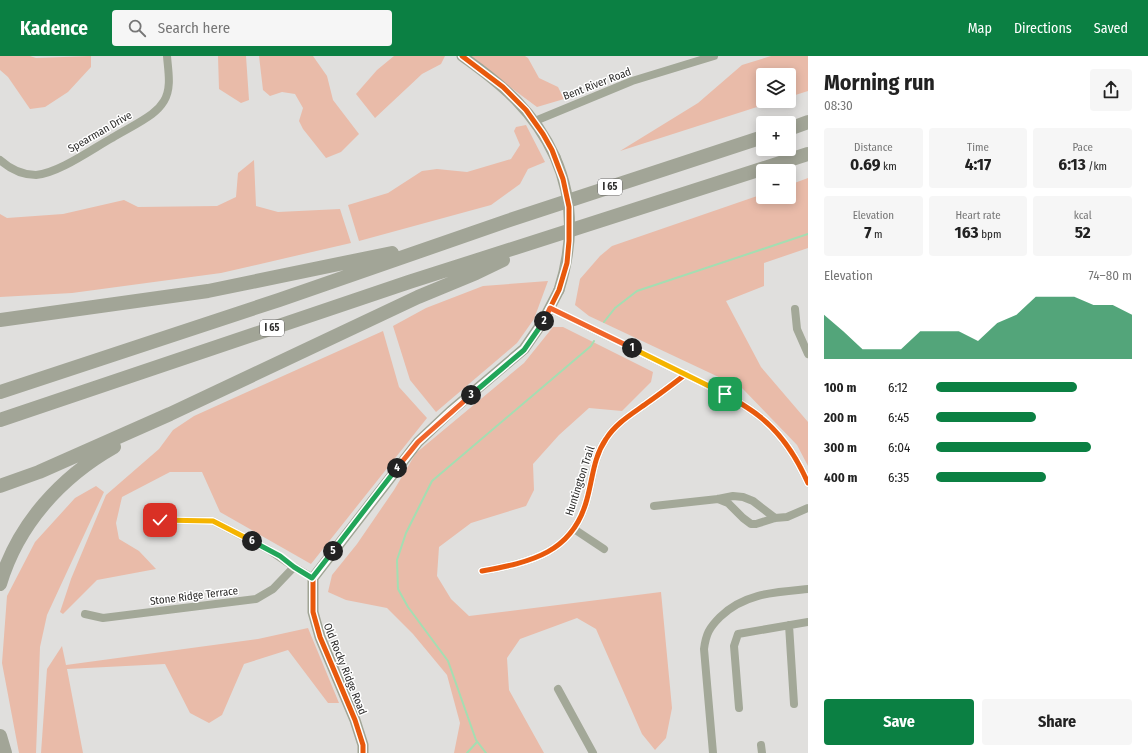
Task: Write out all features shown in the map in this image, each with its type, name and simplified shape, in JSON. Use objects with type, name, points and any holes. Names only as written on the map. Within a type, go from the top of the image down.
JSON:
[{"type":"highway","points":[[796,126],[808,122]]},
{"type":"highway","name":"I 65","points":[[0,392],[219,320],[515,218],[756,139]]},
{"type":"highway","name":"I 65","points":[[0,420],[409,282],[808,154]]},
{"type":"highway","points":[[0,320],[208,291],[456,239]]},
{"type":"highway","points":[[0,486],[39,472],[170,414],[418,298],[476,273],[545,239]]},
{"type":"highway","points":[[0,312],[43,313]]},
{"type":"highway","points":[[0,584],[20,537],[42,506],[58,489],[83,466],[170,414]]},
{"type":"highway","points":[[0,736],[6,753]]},
{"type":"street","name":"Spearman Drive","points":[[0,160],[16,171],[25,174],[35,175],[50,172],[66,165],[145,119],[158,108],[168,94],[169,86],[167,56]]},
{"type":"street","points":[[160,520],[213,521],[280,556],[312,578],[418,442],[451,411],[524,350],[542,323],[559,290],[567,258],[569,217],[565,187],[555,158],[534,120],[503,87],[462,56]]},
{"type":"street","name":"Bent River Road","points":[[534,120],[632,81],[714,56]]},
{"type":"street","points":[[550,308],[725,394],[760,416],[789,449],[808,483]]},
{"type":"street","points":[[795,309],[797,329],[808,354]]},
{"type":"street","name":"Huntington Trail","points":[[482,570],[499,568],[542,556],[554,549],[574,529],[581,517],[587,499],[593,467],[606,438],[619,423],[686,374]]},
{"type":"street","points":[[654,506],[733,496],[753,501],[775,518]]},
{"type":"street","points":[[718,499],[728,503],[751,524],[756,524],[775,518],[787,517],[808,508]]},
{"type":"street","points":[[574,529],[604,549]]},
{"type":"street","name":"Stone Ridge Terrace","points":[[85,614],[103,618],[256,599],[273,589],[294,567]]},
{"type":"street","name":"Old Rocky Ridge Road","points":[[312,578],[314,618],[320,637],[355,720],[364,753]]},
{"type":"street","points":[[713,753],[704,649],[705,636],[714,623],[724,613],[733,605],[743,600],[765,594],[808,589]]},
{"type":"street","points":[[739,708],[734,646],[738,634],[808,622]]},
{"type":"street","points":[[789,625],[794,704]]},
{"type":"street","points":[[558,689],[593,753]]},
{"type":"shaded area","points":[[0,56],[30,56],[36,58],[91,56],[91,67],[68,92],[45,107],[30,109],[8,77],[0,70]]},
{"type":"shaded area","points":[[218,56],[246,56],[249,100],[241,103],[219,89]]},
{"type":"shaded area","points":[[259,56],[313,56],[327,76],[333,100],[359,134],[341,152],[326,158],[303,129],[299,121],[303,108],[295,94],[282,92],[270,96],[263,90]]},
{"type":"shaded area","points":[[394,56],[445,56],[441,64],[422,74],[375,118],[356,94],[377,70]]},
{"type":"shaded area","points":[[468,56],[525,56],[528,58],[539,78],[558,87],[564,99],[537,107]]},
{"type":"shaded area","points":[[771,56],[808,56],[808,91],[796,95],[796,68],[756,68],[756,107],[620,151],[698,103],[742,65]]},
{"type":"shaded area","points":[[526,125],[545,162],[528,169],[520,184],[491,205],[359,241],[348,205],[388,193],[422,171],[437,169],[467,172],[511,159],[520,145],[514,131],[516,127]]},
{"type":"shaded area","points":[[254,160],[256,206],[278,212],[340,209],[351,243],[221,273],[72,293],[0,297],[0,214],[7,218],[63,214],[124,200],[138,207],[217,206],[236,197],[238,173]]},
{"type":"shaded area","points":[[808,178],[808,248],[764,263],[764,286],[726,301],[761,367],[808,422],[808,466],[797,445],[742,388],[589,316],[575,305],[580,279],[600,256],[612,246],[756,196],[756,204],[796,204],[796,182]]},
{"type":"shaded area","points":[[548,281],[534,319],[517,343],[436,412],[410,380],[393,326],[426,308],[483,286]]},
{"type":"shaded area","points":[[553,327],[563,327],[653,372],[651,382],[622,411],[589,408],[559,435],[533,464],[534,490],[526,506],[471,523],[439,547],[437,576],[451,599],[469,616],[661,592],[672,708],[666,738],[655,750],[642,734],[596,629],[577,618],[520,639],[507,658],[509,690],[544,753],[454,753],[460,723],[447,675],[413,634],[387,608],[346,600],[328,592],[332,575],[357,544],[394,490],[416,453],[524,363]]},
{"type":"shaded area","points":[[383,331],[399,387],[427,418],[311,564],[220,512],[202,472],[170,472],[122,497],[116,523],[119,539],[139,551],[156,569],[97,580],[63,614],[60,612],[71,579],[106,495],[159,449],[173,430],[194,416]]},
{"type":"shaded area","points":[[96,486],[104,492],[47,615],[40,647],[36,753],[19,753],[2,663],[7,596],[35,542],[75,498]]},
{"type":"shaded area","points":[[308,628],[339,703],[328,703],[288,650],[244,664],[222,715],[209,723],[190,713],[165,664],[67,669],[83,753],[41,753],[47,669],[62,646],[66,665],[258,639]]},
{"type":"waterway","points":[[604,322],[615,308],[637,291],[808,234]]},
{"type":"waterway","points":[[486,753],[476,740],[448,661],[408,607],[398,589],[397,560],[406,533],[432,481],[591,346],[594,341]]},
{"type":"waterway","points":[[467,753],[477,742]]},
{"type":"cycle path","points":[[363,753],[363,745],[355,720],[320,637],[313,612],[313,578],[418,442],[451,411],[524,349],[542,323],[550,308],[559,290],[567,263],[569,241],[569,207],[563,179],[552,150],[526,110],[503,87],[462,56]]},
{"type":"cycle path","points":[[550,308],[725,394],[751,410],[767,423],[788,446],[808,483]]},
{"type":"cycle path","points":[[482,571],[500,568],[533,559],[548,552],[561,543],[572,532],[580,517],[587,499],[598,453],[610,433],[625,419],[686,374]]},
{"type":"route","points":[[160,520],[213,521],[280,556],[312,578],[418,442],[451,411],[524,350],[550,308],[725,394]]}]
